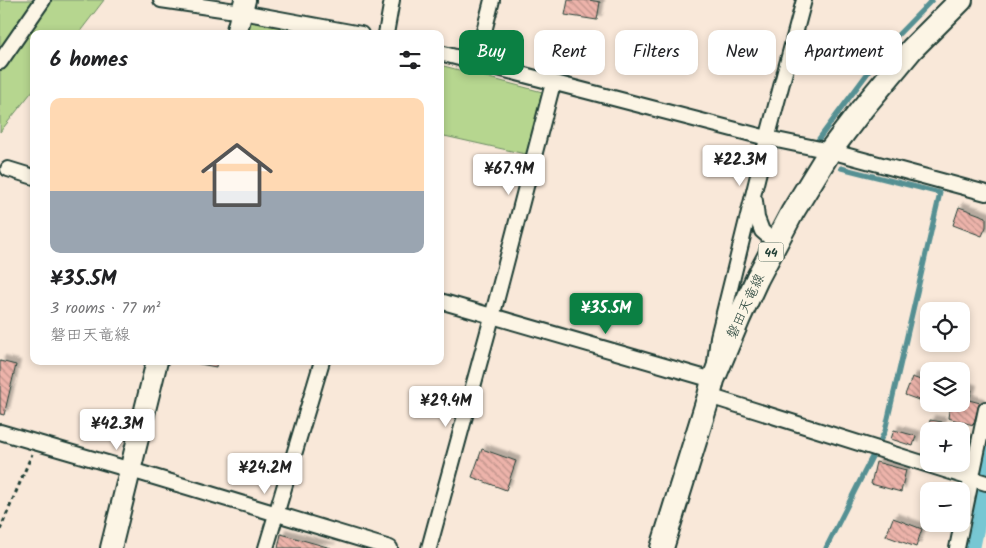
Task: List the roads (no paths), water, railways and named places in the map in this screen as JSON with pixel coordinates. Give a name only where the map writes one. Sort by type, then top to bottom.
[{"type":"main road","name":"磐田天竜線","points":[[662,548],[711,388],[739,318],[792,213],[830,152],[862,109],[912,49],[961,0]]},
{"type":"street","points":[[0,62],[43,0]]},
{"type":"street","points":[[161,0],[244,6],[344,30]]},
{"type":"street","points":[[387,30],[392,0]]},
{"type":"street","points":[[484,30],[492,0]]},
{"type":"street","points":[[711,388],[718,337],[767,138],[804,0]]},
{"type":"street","points":[[237,30],[244,6]]},
{"type":"street","points":[[444,54],[459,58]]},
{"type":"street","points":[[522,75],[986,193]]},
{"type":"street","points":[[429,548],[553,83]]},
{"type":"street","points":[[8,169],[30,176]]},
{"type":"street","points":[[754,192],[757,218],[762,231],[776,243]]},
{"type":"street","points":[[444,302],[492,316],[711,388],[986,483]]},
{"type":"street","points":[[111,548],[156,365]]},
{"type":"street","points":[[266,548],[321,365]]},
{"type":"street","points":[[957,548],[986,409]]},
{"type":"street","points":[[0,432],[390,548]]},
{"type":"waterway","points":[[818,140],[890,43],[932,0]]},
{"type":"waterway","points":[[826,548],[885,431],[940,193],[841,168]]},
{"type":"waterway","points":[[965,548],[986,448]]}]
